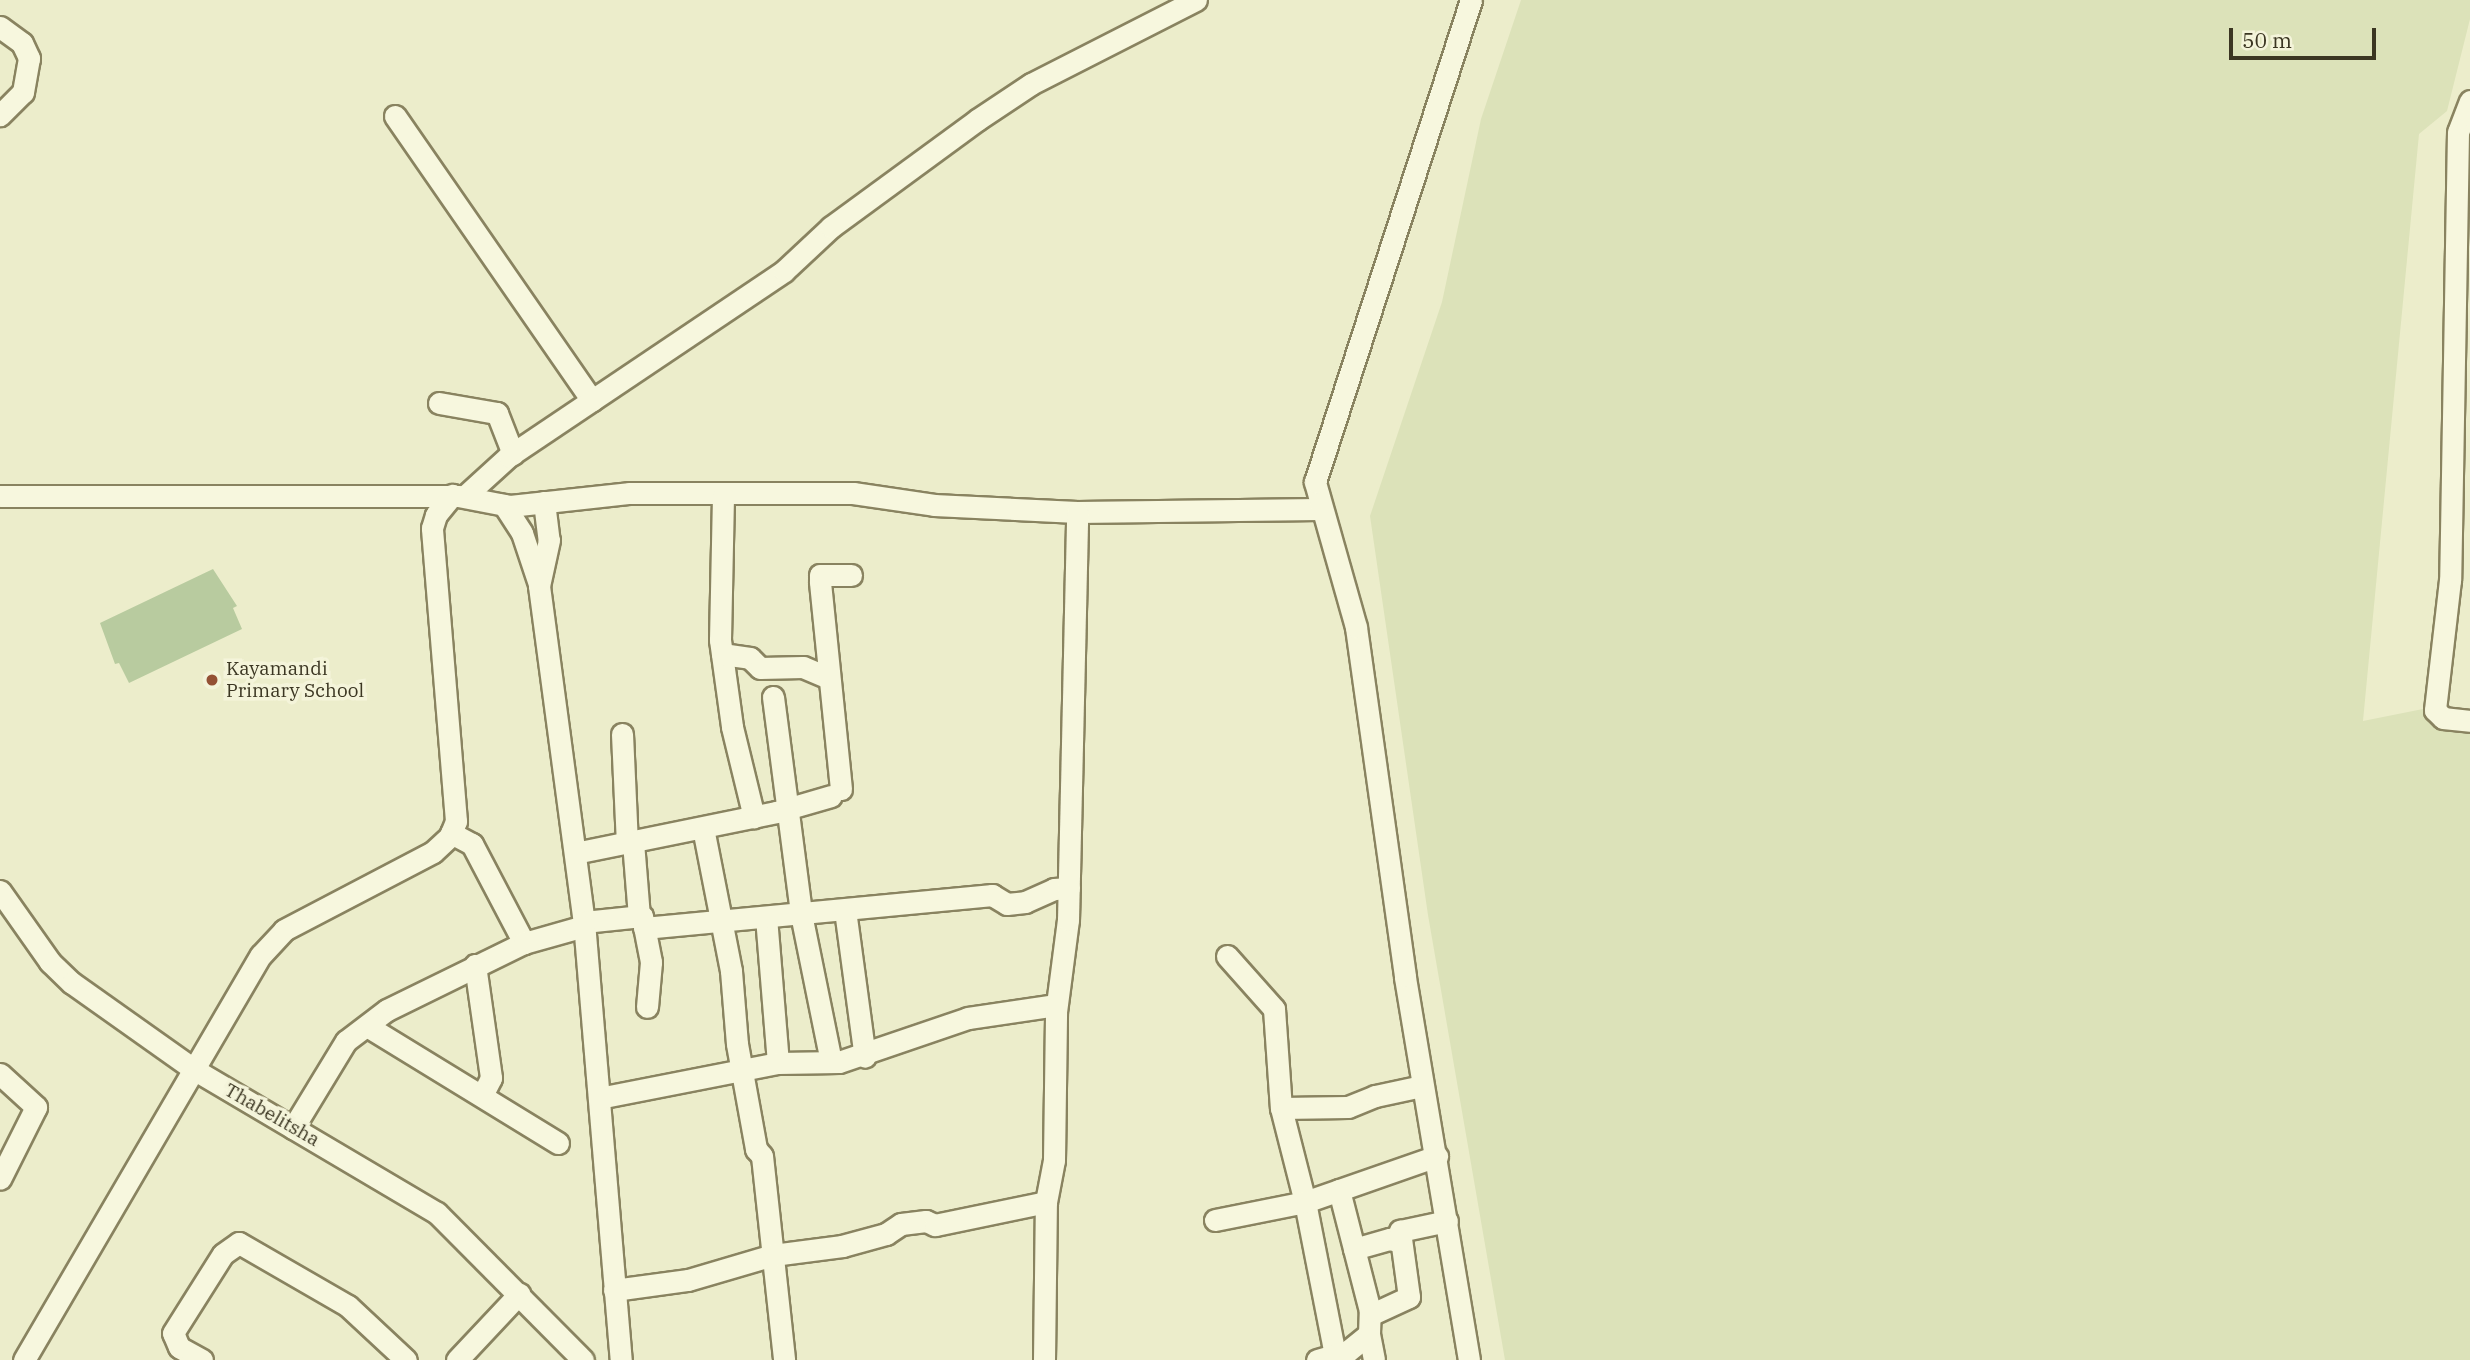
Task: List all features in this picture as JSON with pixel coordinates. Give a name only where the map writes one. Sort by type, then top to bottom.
[{"type":"street","points":[[24,1360],[261,956],[284,930],[433,852],[451,833],[456,821],[432,528],[436,515],[513,454],[784,271],[831,227],[1031,84],[1196,0]]},
{"type":"street","points":[[1469,1360],[1437,1156],[1422,1086],[1356,627],[1339,556],[1319,509],[1317,473],[1471,0]]},
{"type":"street","points":[[0,27],[22,43],[29,58],[23,92],[0,115]]},
{"type":"street","points":[[2470,101],[2458,132],[2450,580],[2435,710],[2443,718],[2470,720]]},
{"type":"street","points":[[395,116],[592,401]]},
{"type":"street","points":[[439,403],[497,413],[513,454]]},
{"type":"street","points":[[0,496],[458,496],[504,505],[630,494],[723,496],[853,493],[934,505],[1077,512],[1319,509]]},
{"type":"street","points":[[723,496],[722,654],[732,727],[754,817]]},
{"type":"street","points":[[539,586],[549,540],[544,502]]},
{"type":"street","points":[[504,505],[522,533],[539,586],[584,924],[621,1360]]},
{"type":"street","points":[[1045,1360],[1046,1202],[1054,1160],[1056,1005],[1069,888],[1077,512]]},
{"type":"street","points":[[575,853],[754,817],[836,793],[820,575],[851,575]]},
{"type":"street","points":[[722,654],[750,658],[760,668],[803,667],[826,677]]},
{"type":"street","points":[[773,697],[785,808],[801,914],[831,1062]]},
{"type":"street","points":[[622,734],[630,842],[650,962],[647,1007]]},
{"type":"street","points":[[704,828],[722,920],[757,1149],[762,1156],[784,1360]]},
{"type":"street","points":[[451,833],[472,844],[524,943]]},
{"type":"street","points":[[293,1128],[346,1041],[387,1010],[524,943],[584,924],[722,920],[992,895],[1007,904],[1025,902],[1054,889],[1069,888]]},
{"type":"street","name":"Thabelitsha","points":[[0,891],[50,962],[72,983],[195,1070],[437,1213],[583,1360]]},
{"type":"street","points":[[845,910],[865,1057]]},
{"type":"street","points":[[766,916],[778,1063]]},
{"type":"street","points":[[1227,956],[1274,1009],[1281,1108],[1306,1202],[1329,1358]]},
{"type":"street","points":[[475,965],[491,1078],[482,1096]]},
{"type":"street","points":[[599,1098],[778,1063],[831,1062],[865,1057],[883,1044],[968,1018],[1056,1005]]},
{"type":"street","points":[[367,1026],[558,1143]]},
{"type":"street","points":[[0,1074],[36,1107],[0,1179]]},
{"type":"street","points":[[1281,1108],[1348,1107],[1375,1096],[1422,1086]]},
{"type":"street","points":[[1214,1220],[1306,1202],[1437,1156]]},
{"type":"street","points":[[1339,1190],[1354,1249],[1374,1360]]},
{"type":"street","points":[[614,1290],[688,1280],[773,1255],[842,1246],[886,1234],[901,1224],[926,1220],[935,1225],[1046,1202]]},
{"type":"street","points":[[1329,1358],[1409,1297],[1401,1242],[1402,1230],[1447,1221]]},
{"type":"street","points":[[1354,1249],[1390,1239],[1401,1242]]},
{"type":"street","points":[[202,1360],[179,1347],[173,1333],[223,1254],[239,1243],[348,1307],[406,1360]]},
{"type":"street","points":[[457,1360],[519,1294]]},
{"type":"green space","points":[[1521,0],[2470,0],[2470,19],[2447,111],[2419,134],[2363,721],[2443,705],[2470,713],[2470,1360],[1505,1360],[1428,915],[1370,516],[1442,302],[1481,119]]},
{"type":"green space","points":[[213,569],[237,606],[233,608],[242,629],[129,683],[119,663],[115,664],[100,623]]},
{"type":"place","name":"Kayamandi Primary School","points":[[212,680]]}]
